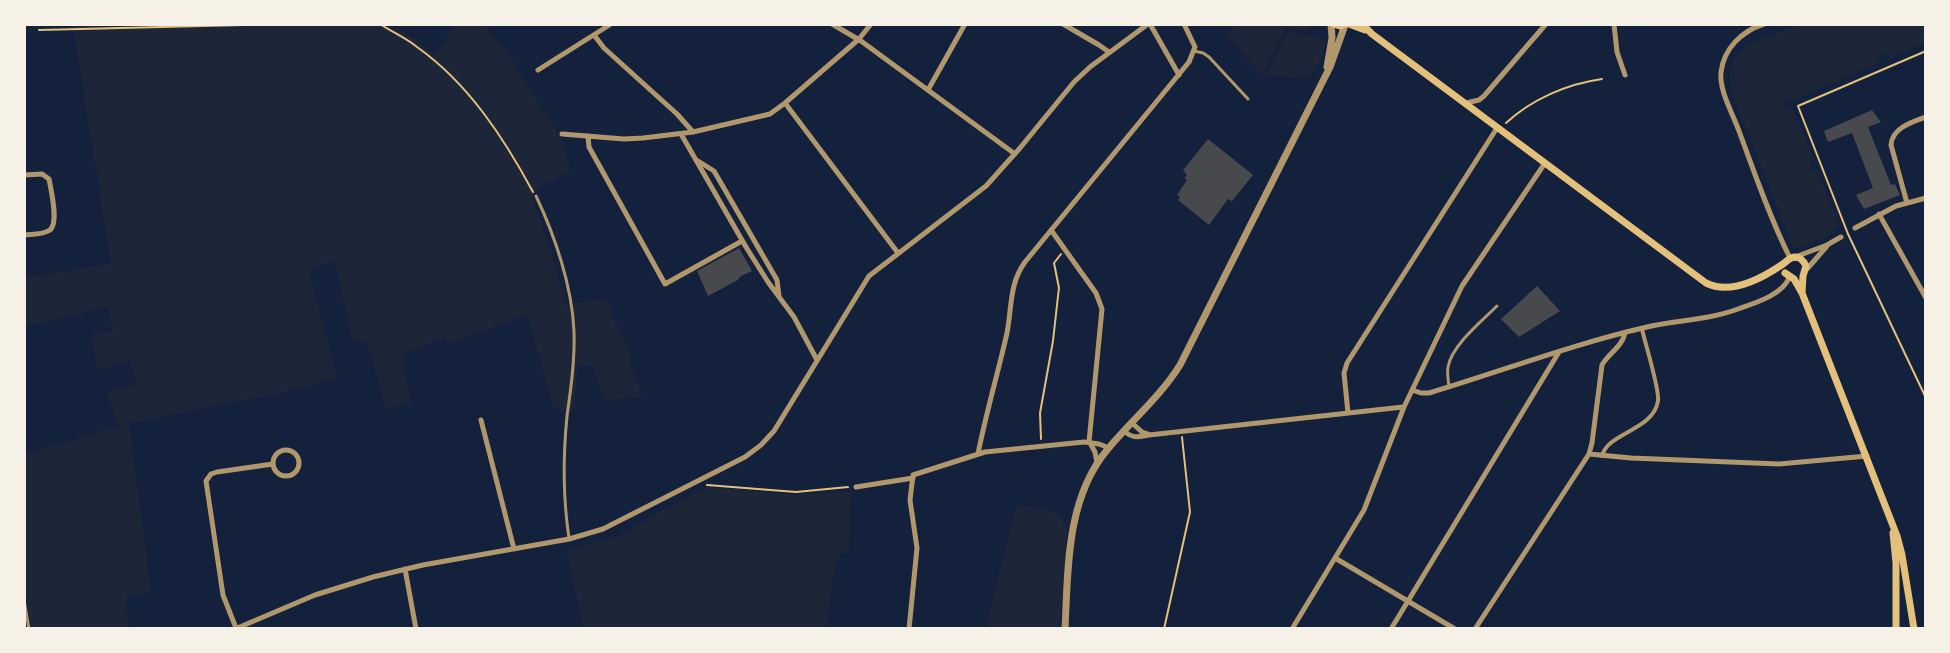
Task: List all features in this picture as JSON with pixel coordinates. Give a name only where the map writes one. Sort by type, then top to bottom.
[{"type":"main road","points":[[1332,24],[1346,24],[1372,34]]},
{"type":"main road","points":[[1362,24],[1706,283],[1730,288],[1770,273],[1790,260],[1803,261],[1795,275]]},
{"type":"main road","points":[[1790,260],[1899,542],[1914,629]]},
{"type":"main road","points":[[1770,273],[1795,275]]},
{"type":"main road","points":[[1887,508],[1895,555],[1896,629]]},
{"type":"street","points":[[538,70],[611,24]]},
{"type":"street","points":[[832,24],[859,39],[1015,154]]},
{"type":"street","points":[[562,134],[633,139],[693,132],[766,115],[785,103],[859,39],[871,24]]},
{"type":"street","points":[[928,90],[965,24]]},
{"type":"street","points":[[1063,24],[1109,52]]},
{"type":"street","points":[[273,464],[213,473],[206,481],[223,595],[236,629],[315,595],[405,569],[569,539],[609,527],[745,457],[768,439],[866,279],[981,190],[1015,154],[1069,87],[1109,52],[1149,24],[1179,75]]},
{"type":"street","points":[[978,454],[1008,329],[1015,279],[1022,266],[1189,62],[1194,51],[1193,41],[1184,24]]},
{"type":"street","points":[[1323,81],[1332,24]]},
{"type":"street","points":[[1065,629],[1072,533],[1081,500],[1097,464],[1180,365],[1334,60],[1346,24]]},
{"type":"street","points":[[1464,103],[1484,96],[1546,24]]},
{"type":"street","points":[[1614,24],[1617,52],[1625,75]]},
{"type":"street","points":[[1764,24],[1755,26],[1739,38],[1722,67],[1721,81],[1790,260],[1841,237]]},
{"type":"street","points":[[594,35],[600,45],[693,132]]},
{"type":"street","points":[[785,103],[898,253]]},
{"type":"street","points":[[1907,203],[1891,139],[1905,126],[1926,117]]},
{"type":"street","points":[[1348,413],[1344,373],[1347,363],[1498,129]]},
{"type":"street","points":[[681,134],[742,241],[794,317],[817,361]]},
{"type":"street","points":[[588,136],[592,152],[665,284],[742,241]]},
{"type":"street","points":[[697,161],[714,171],[777,280],[779,297]]},
{"type":"street","points":[[1292,629],[1364,510],[1404,407],[1462,286],[1545,163]]},
{"type":"street","points":[[24,175],[47,176],[55,218],[54,225],[47,231],[24,235]]},
{"type":"street","points":[[1855,228],[1879,214],[1926,198]]},
{"type":"street","points":[[1879,214],[1926,298]]},
{"type":"street","points":[[1051,230],[1096,293],[1102,309],[1089,442],[1097,464]]},
{"type":"street","points":[[1412,390],[1425,393],[1625,333],[1738,309],[1780,290],[1827,245]]},
{"type":"street","points":[[1602,456],[1605,447],[1641,425],[1657,406],[1658,394],[1642,329]]},
{"type":"street","points":[[1475,629],[1589,454],[1602,365],[1621,344],[1625,333]]},
{"type":"street","points":[[1391,629],[1560,351]]},
{"type":"street","points":[[1124,431],[1134,438],[1404,407]]},
{"type":"street","points":[[481,420],[514,549]]},
{"type":"street","points":[[1132,423],[1149,435]]},
{"type":"street","points":[[856,487],[913,476],[978,454],[1089,442],[1109,448]]},
{"type":"street","points":[[285,450],[295,453],[298,461],[296,471],[288,475],[278,473],[273,464],[276,454],[285,450]]},
{"type":"street","points":[[1589,454],[1779,464],[1867,456]]},
{"type":"street","points":[[909,629],[917,548],[910,500],[913,476]]},
{"type":"street","points":[[1335,558],[1455,629]]},
{"type":"street","points":[[405,569],[416,629]]},
{"type":"lane","points":[[1194,51],[1209,57],[1248,99]]},
{"type":"lane","points":[[536,196],[562,267],[574,329],[564,461],[569,539]]},
{"type":"lane","points":[[1449,386],[1449,362],[1467,334],[1497,306]]},
{"type":"lane","points":[[24,600],[29,629]]},
{"type":"path","points":[[39,30],[285,24]]},
{"type":"path","points":[[380,24],[420,49],[466,92],[503,139],[536,196]]},
{"type":"path","points":[[1926,51],[1798,106],[1848,234],[1926,398]]},
{"type":"path","points":[[1498,129],[1550,94],[1602,79]]},
{"type":"path","points":[[1042,446],[1040,413],[1059,288],[1054,263],[1064,250]]},
{"type":"path","points":[[1164,629],[1190,512],[1181,431]]},
{"type":"path","points":[[701,479],[703,484],[708,485],[771,491],[803,492],[856,487]]},
{"type":"shaded area","points":[[384,24],[393,29],[396,26],[434,54],[458,24],[483,24],[501,43],[564,143],[570,171],[542,185],[532,197],[566,305],[605,298],[632,360],[629,361],[643,396],[606,401],[592,366],[578,366],[574,409],[561,411],[553,406],[527,315],[447,344],[445,337],[402,355],[411,404],[386,408],[367,342],[353,342],[334,261],[309,269],[337,378],[129,423],[151,591],[126,598],[130,629],[24,629],[24,455],[118,426],[107,393],[138,384],[130,361],[98,370],[90,335],[113,331],[107,307],[24,327],[24,278],[111,264],[73,26]]},
{"type":"shaded area","points":[[1236,24],[1311,24],[1307,31],[1286,28],[1262,75],[1226,35]]},
{"type":"shaded area","points":[[1800,24],[1926,24],[1926,42],[1888,59],[1886,54],[1881,54],[1878,56],[1880,62],[1794,100],[1789,97],[1784,101],[1785,107],[1792,108],[1815,160],[1810,164],[1812,171],[1817,170],[1840,226],[1834,233],[1800,248],[1794,247],[1791,242],[1732,93],[1730,79],[1734,61],[1747,45]]},
{"type":"shaded area","points":[[1288,32],[1326,42],[1322,57],[1309,78],[1265,75]]},
{"type":"shaded area","points":[[707,487],[792,495],[850,492],[849,553],[840,553],[833,579],[827,629],[584,629],[566,551],[624,534]]},
{"type":"shaded area","points":[[1017,505],[1056,513],[1067,527],[1060,629],[987,629]]},
{"type":"building","points":[[1872,110],[1881,122],[1868,127],[1891,185],[1895,184],[1900,195],[1864,209],[1856,195],[1873,188],[1852,133],[1828,142],[1824,131]]},
{"type":"building","points":[[1208,139],[1253,175],[1232,201],[1228,199],[1209,225],[1178,200],[1180,197],[1177,195],[1187,180],[1183,170]]},
{"type":"building","points":[[739,248],[752,271],[708,296],[697,271]]},
{"type":"building","points":[[1537,286],[1560,311],[1519,337],[1501,319]]}]
